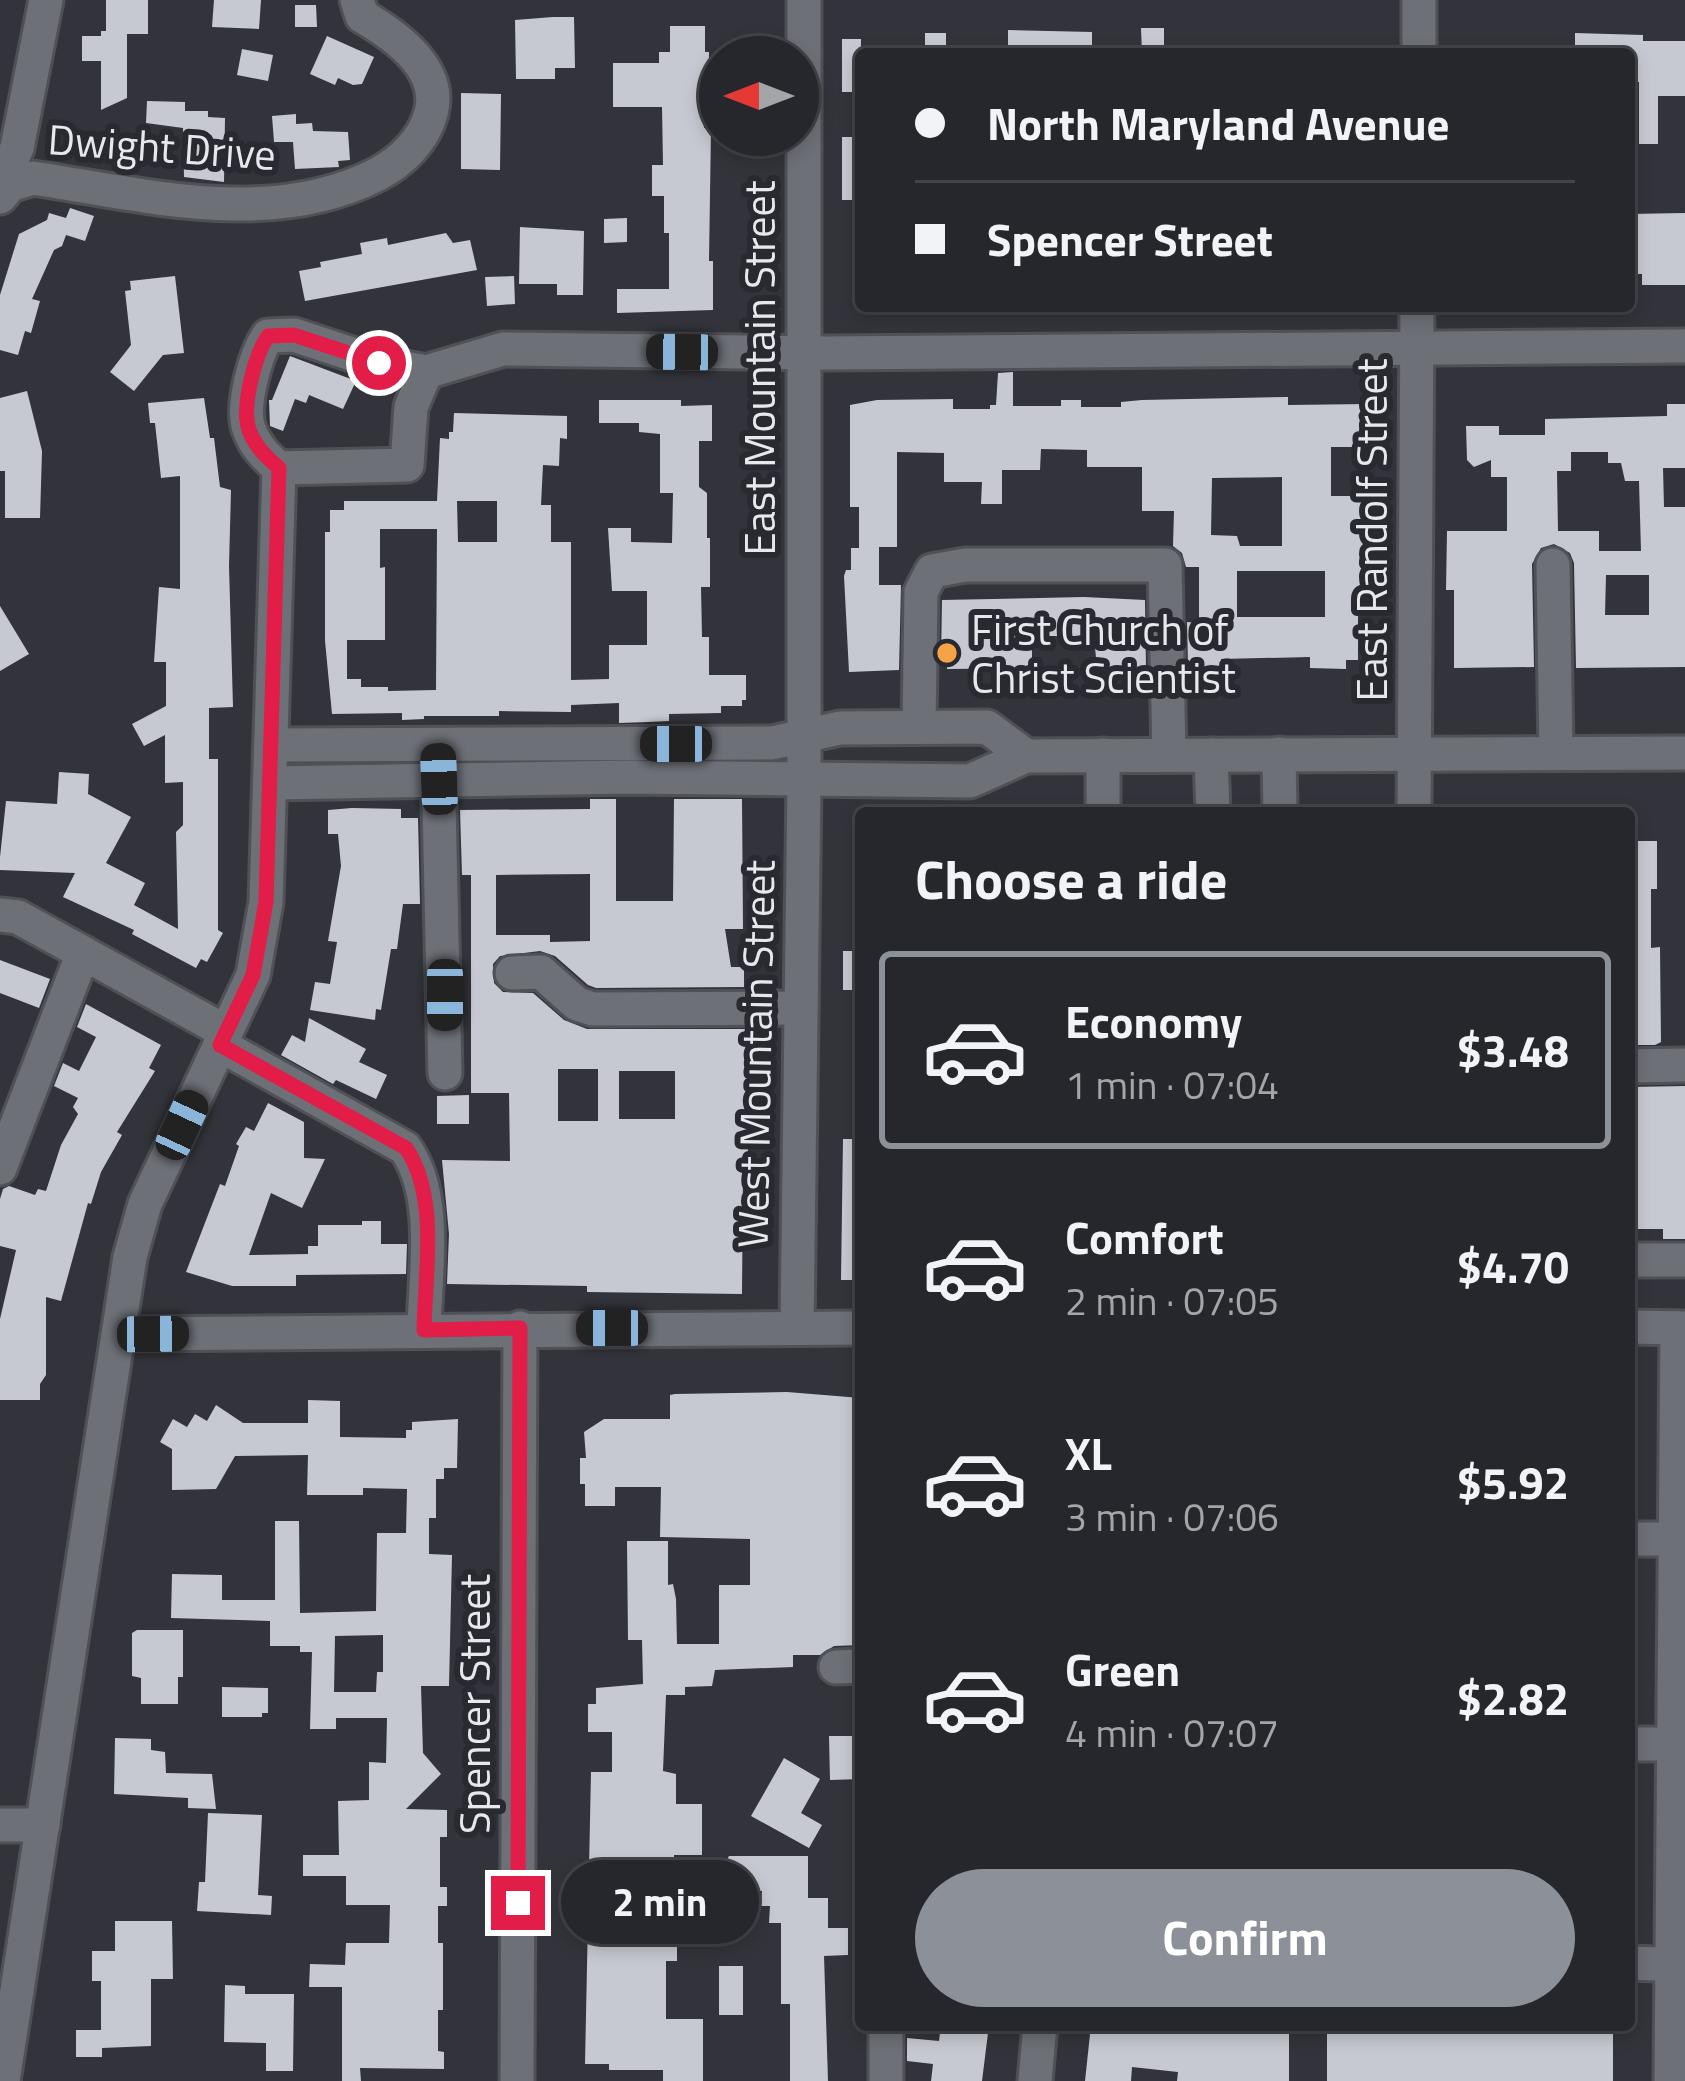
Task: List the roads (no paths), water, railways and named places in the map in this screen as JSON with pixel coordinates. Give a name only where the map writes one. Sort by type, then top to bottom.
[{"type":"street","points":[[0,185],[17,148],[46,0]]},
{"type":"street","name":"Dwight Drive","points":[[0,197],[10,185],[33,178],[180,200],[269,203],[333,194],[386,170],[426,130],[433,90],[426,69],[387,31],[362,16],[357,0]]},
{"type":"street","name":"East Mountain Street","points":[[804,0],[804,781]]},
{"type":"street","points":[[1419,0],[1419,48]]},
{"type":"street","name":"East Randolf Street","points":[[1414,807],[1418,312]]},
{"type":"street","points":[[426,372],[411,407],[407,465],[279,468],[261,453],[247,425],[255,355],[268,336],[294,335],[379,363],[426,372],[503,349],[803,353],[1685,346]]},
{"type":"street","points":[[2,2075],[130,1257],[145,1204],[253,975],[266,902],[279,468]]},
{"type":"street","points":[[919,727],[921,592],[932,572],[965,565],[1165,565],[1169,754]]},
{"type":"street","points":[[1553,565],[1556,753]]},
{"type":"street","points":[[273,746],[772,743],[840,728],[987,727],[1026,756]]},
{"type":"street","points":[[438,745],[445,1073]]},
{"type":"street","points":[[271,783],[630,777],[970,781],[1026,756],[1685,753]]},
{"type":"street","points":[[1211,754],[1213,807]]},
{"type":"street","points":[[1279,754],[1280,807]]},
{"type":"street","points":[[1103,755],[1103,807]]},
{"type":"street","name":"West Mountain Street","points":[[797,1328],[804,781]]},
{"type":"street","points":[[0,915],[18,917],[83,953],[406,1148],[417,1165],[426,1210],[424,1330]]},
{"type":"street","points":[[0,1168],[83,953]]},
{"type":"street","points":[[512,973],[541,972],[578,1004],[593,1009],[801,1008]]},
{"type":"street","points":[[1635,1066],[1685,1065]]},
{"type":"street","points":[[1635,1260],[1685,1260]]},
{"type":"street","points":[[1635,1327],[1681,1328],[1678,1965],[1670,2081]]},
{"type":"street","name":"Spencer Street","points":[[518,2081],[520,1328]]},
{"type":"street","points":[[119,1334],[855,1328]]},
{"type":"street","points":[[1635,1539],[1680,1539]]},
{"type":"street","points":[[1635,1744],[1679,1744]]},
{"type":"street","points":[[0,1825],[43,1825]]},
{"type":"street","points":[[1635,1963],[1678,1965]]},
{"type":"street","points":[[886,2031],[886,2081]]},
{"type":"street","points":[[1035,2081],[1039,2031]]},
{"type":"place","name":"First Church of Christ Scientist","points":[[947,653]]}]
